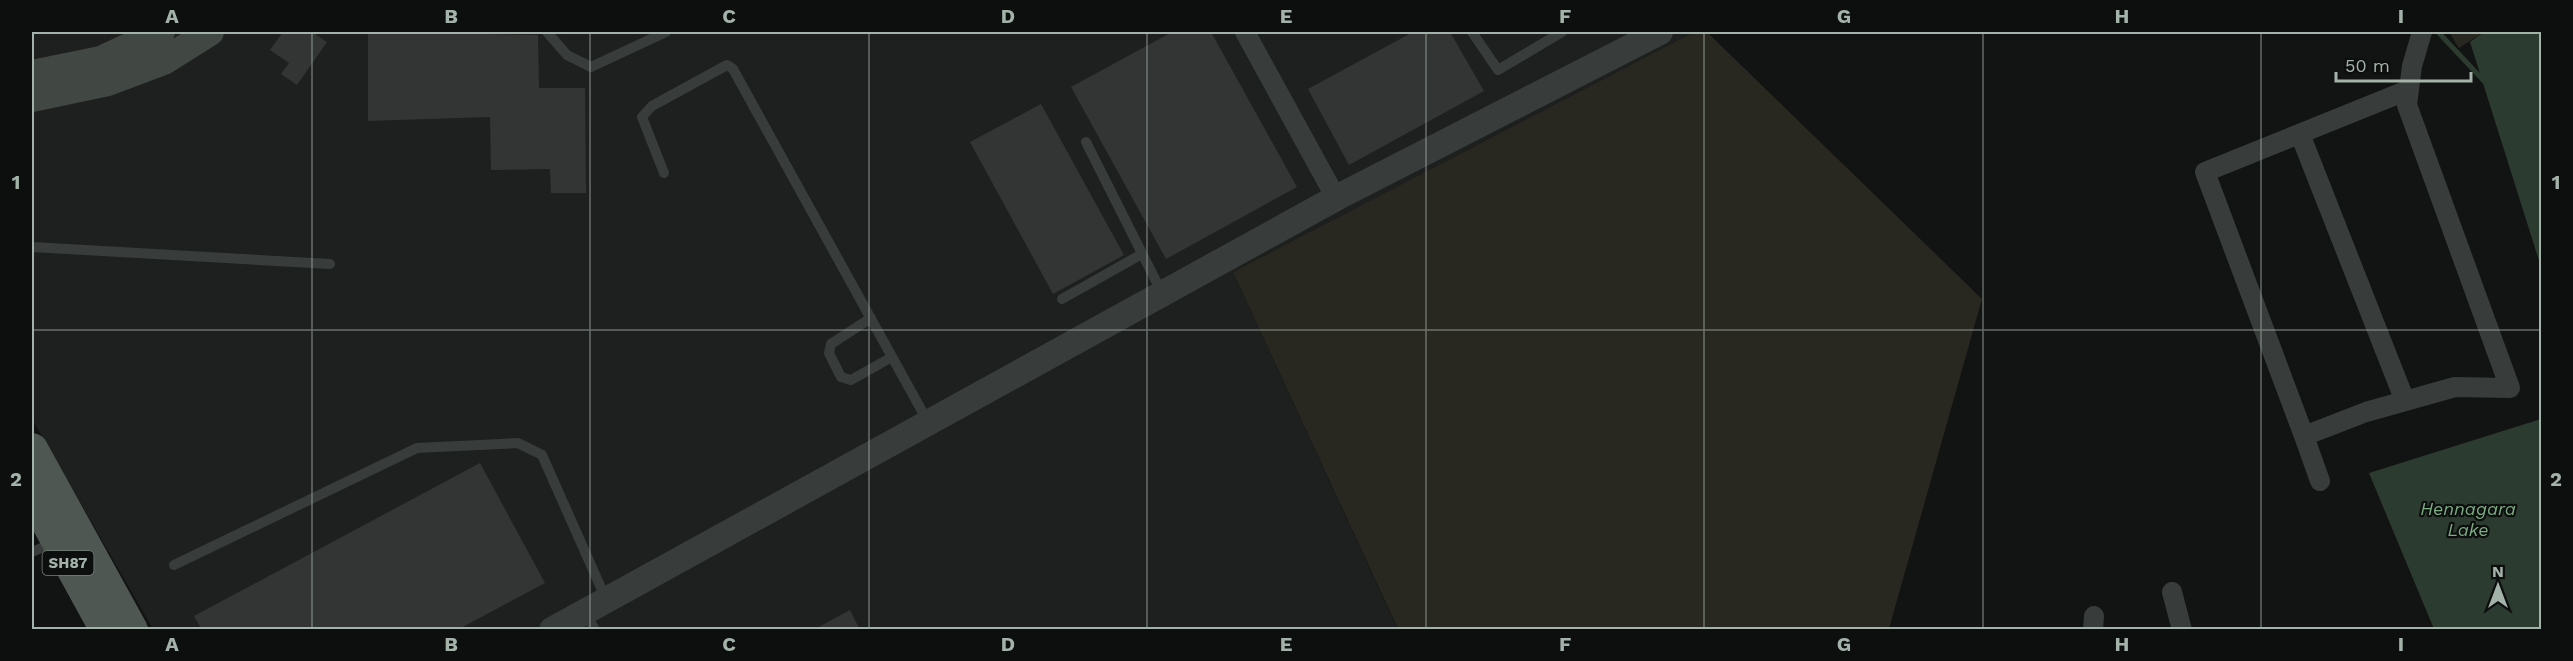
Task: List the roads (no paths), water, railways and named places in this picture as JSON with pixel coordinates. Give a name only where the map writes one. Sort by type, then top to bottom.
[{"type":"main road","points":[[32,75],[101,60],[161,32]]},
{"type":"main road","points":[[32,98],[108,82],[146,68],[164,61],[210,32]]},
{"type":"main road","points":[[32,449],[132,630]]},
{"type":"main road","name":"SH87","points":[[32,495],[44,547],[106,630]]},
{"type":"street","points":[[1245,32],[1336,198]]},
{"type":"street","points":[[552,630],[595,613],[928,422],[1336,198],[1660,32]]},
{"type":"street","points":[[2304,436],[2366,412],[2456,387],[2510,388],[2407,105],[2412,66],[2422,32]]},
{"type":"street","points":[[2320,481],[2205,172],[2408,90]]},
{"type":"street","points":[[2300,134],[2405,401]]},
{"type":"street","points":[[2172,592],[2182,630]]},
{"type":"lane","points":[[547,32],[567,55],[591,67],[666,32]]},
{"type":"lane","points":[[1472,32],[1498,70],[1562,32]]},
{"type":"lane","points":[[664,173],[642,117],[652,106],[727,65],[733,69],[928,422]]},
{"type":"lane","points":[[1086,142],[1162,293]]},
{"type":"lane","points":[[32,247],[330,264]]},
{"type":"lane","points":[[1062,298],[1142,254]]},
{"type":"lane","points":[[871,318],[831,344],[829,353],[841,377],[851,380],[892,357]]},
{"type":"lane","points":[[174,565],[417,448],[518,443],[542,455],[595,613]]},
{"type":"water","points":[[2484,32],[2541,32],[2541,267],[2470,42]]},
{"type":"water","name":"Hennagara Lake","points":[[2541,419],[2541,629],[2434,629],[2369,473]]},
{"type":"waterway","points":[[2438,32],[2484,81]]}]
